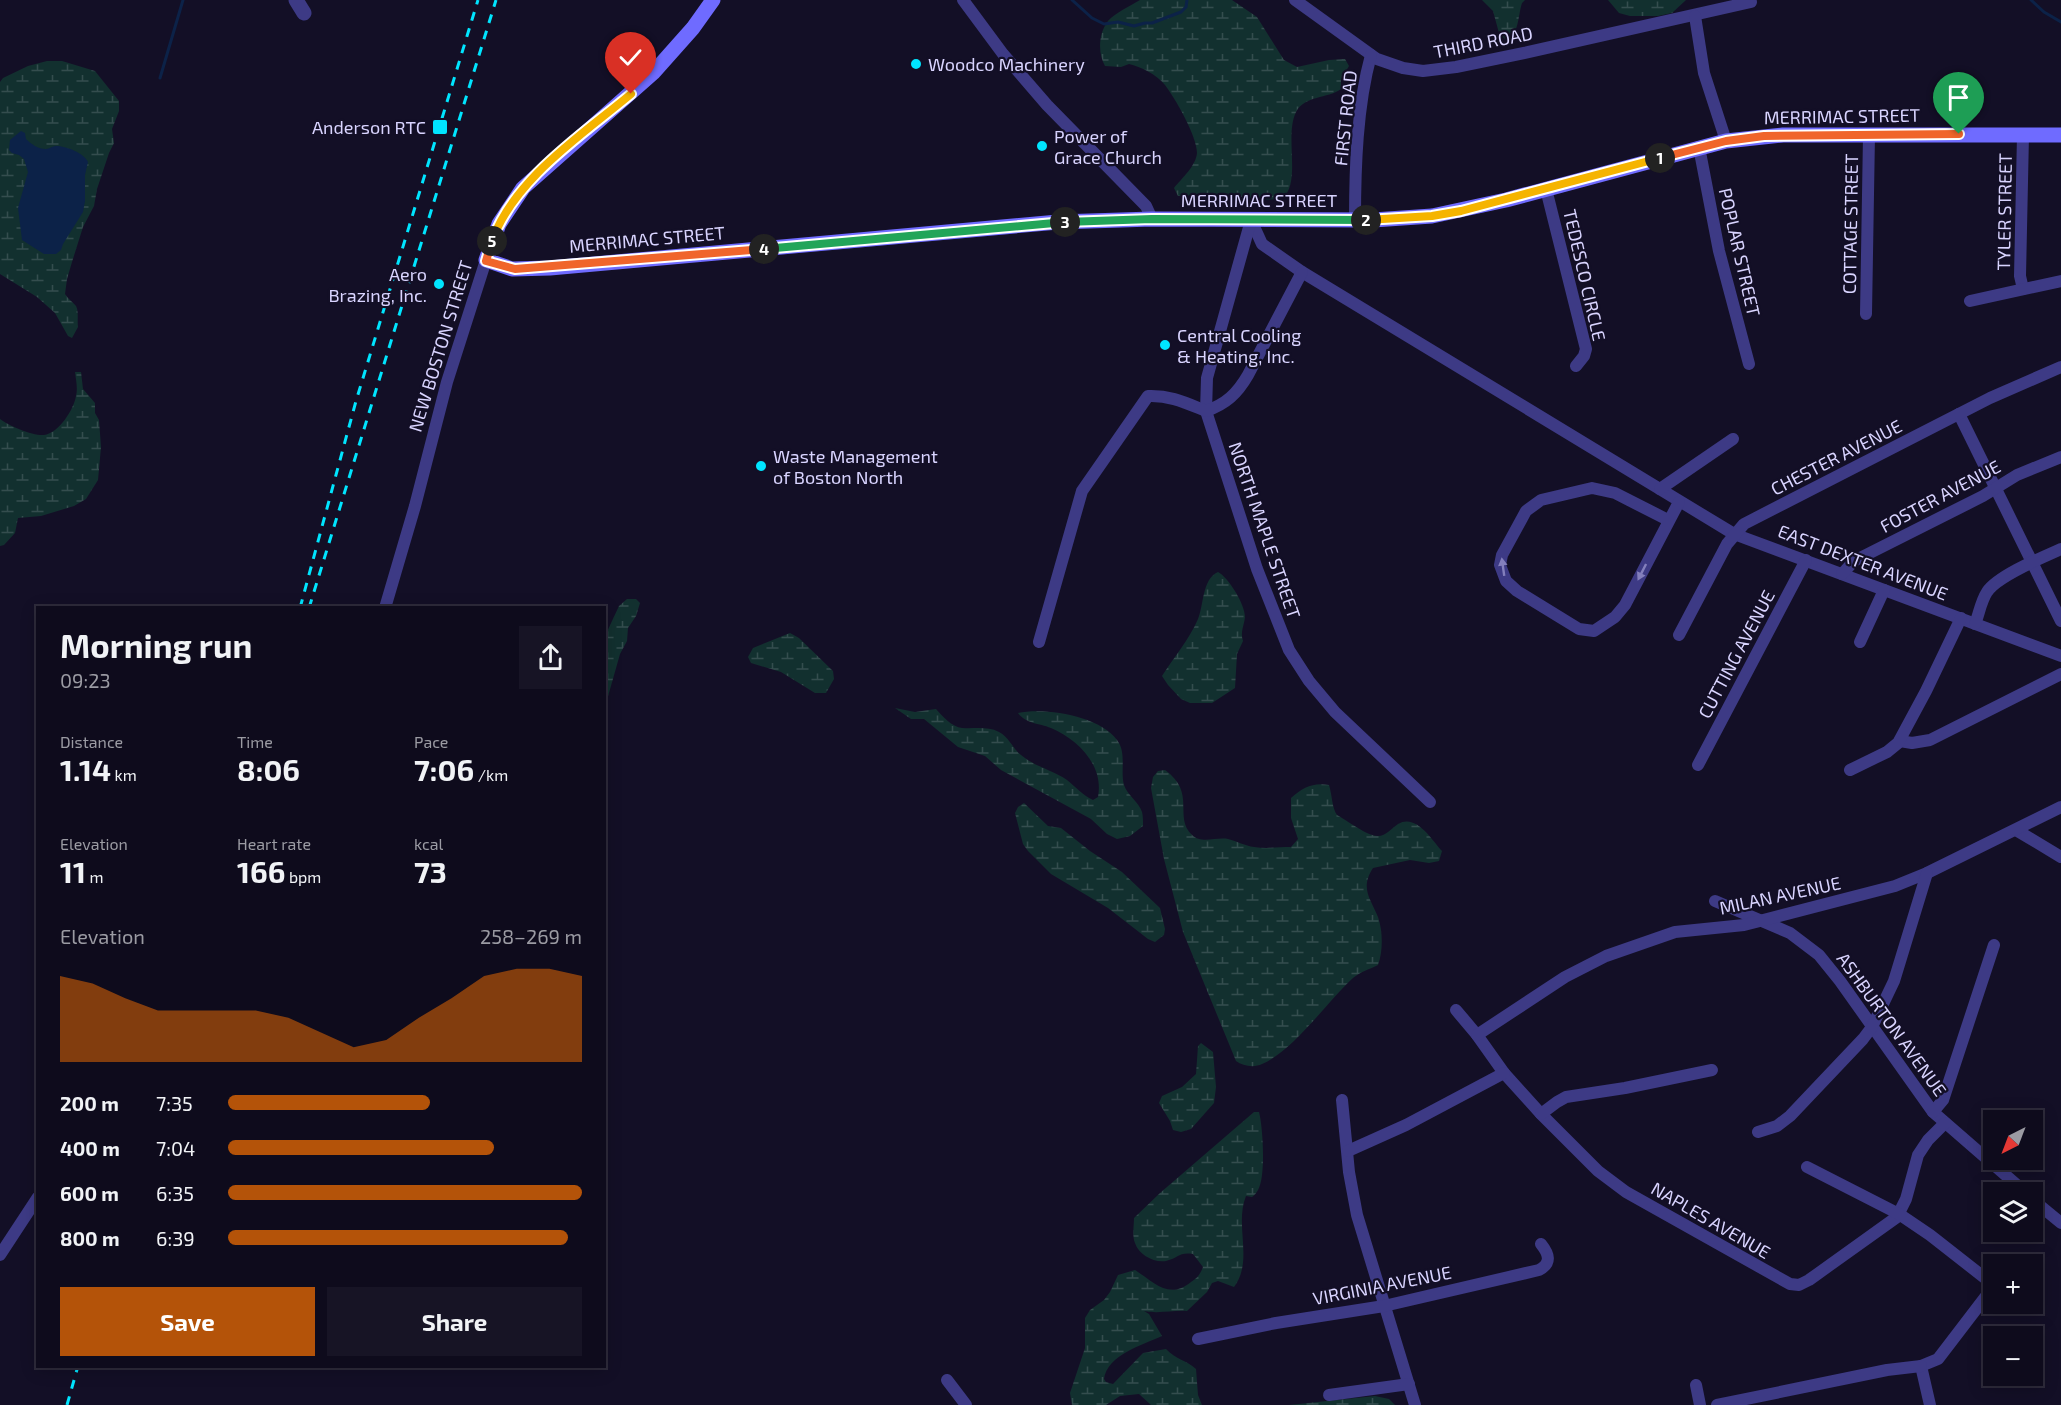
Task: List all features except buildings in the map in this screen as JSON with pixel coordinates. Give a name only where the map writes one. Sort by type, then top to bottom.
[{"type":"main road","name":"NEW BOSTON STREET","points":[[486,261],[499,224],[510,204],[523,188],[653,73],[688,34],[713,0]]},
{"type":"main road","name":"MERRIMAC STREET","points":[[486,261],[510,269],[539,268],[1050,223],[1152,219],[1355,220],[1432,216],[1506,200],[1699,147],[1764,136],[2061,135]]},
{"type":"street","points":[[963,0],[1032,88],[1146,206],[1152,219]]},
{"type":"street","name":"THIRD ROAD","points":[[1296,0],[1371,55],[1412,70],[1436,70],[1524,53],[1751,2]]},
{"type":"street","points":[[1695,16],[1704,73],[1726,141]]},
{"type":"street","name":"FIRST ROAD","points":[[1355,220],[1355,193],[1364,87],[1371,55]]},
{"type":"street","name":"COTTAGE STREET","points":[[1866,314],[1869,135]]},
{"type":"street","name":"TYLER STREET","points":[[2023,289],[2020,276],[2024,135]]},
{"type":"street","name":"POPLAR STREET","points":[[1699,147],[1719,250],[1749,364]]},
{"type":"street","name":"TEDESCO CIRCLE","points":[[1546,189],[1585,347],[1585,354],[1576,366]]},
{"type":"street","points":[[1039,642],[1082,491],[1148,396],[1176,398],[1206,411],[1220,407],[1240,389],[1302,272],[1262,244],[1251,220]]},
{"type":"street","name":"NORTH MAPLE STREET","points":[[1251,220],[1206,378],[1206,411],[1257,569],[1289,650],[1309,681],[1335,712],[1430,802]]},
{"type":"street","name":"NEW BOSTON STREET","points":[[386,606],[450,374],[486,261]]},
{"type":"street","name":"EAST DEXTER AVENUE","points":[[1302,272],[1734,534],[2061,656]]},
{"type":"street","points":[[1970,302],[2061,281]]},
{"type":"street","name":"CHESTER AVENUE","points":[[1679,634],[1734,534],[1749,521],[1959,414],[2061,367]]},
{"type":"street","points":[[1959,414],[2061,621]]},
{"type":"street","points":[[1660,489],[1733,439]]},
{"type":"street","name":"FOSTER AVENUE","points":[[1842,574],[1854,561],[2036,466],[2061,457]]},
{"type":"street","points":[[1668,520],[1601,489],[1586,488],[1541,500],[1530,506],[1521,519],[1502,555],[1502,572],[1506,581],[1517,591],[1579,628],[1594,631],[1615,617],[1625,605],[1679,502]]},
{"type":"street","points":[[1975,624],[1990,588],[2061,549]]},
{"type":"street","name":"CUTTING AVENUE","points":[[1698,765],[1806,560]]},
{"type":"street","points":[[1860,642],[1884,590]]},
{"type":"street","points":[[1850,770],[1887,752],[1900,741],[1961,618]]},
{"type":"street","points":[[1900,741],[1912,743],[1930,740],[2061,674]]},
{"type":"street","name":"MILAN AVENUE","points":[[1477,1035],[1565,977],[1606,956],[1682,931],[1738,926],[1876,891],[1927,873],[2061,807]]},
{"type":"street","points":[[2016,830],[2061,857]]},
{"type":"street","points":[[1758,1132],[1780,1124],[1790,1116],[1856,1048],[1872,1027],[1894,981],[1927,873]]},
{"type":"street","name":"ASHBURTON AVENUE","points":[[1715,901],[1796,937],[1819,955],[1832,969],[1934,1112],[2013,1182]]},
{"type":"street","points":[[1934,1112],[1942,1102],[1994,945]]},
{"type":"street","name":"NAPLES AVENUE","points":[[1456,1010],[1504,1073],[1541,1114],[1615,1185],[1790,1284],[1799,1284],[1809,1280],[1892,1222],[1899,1214],[1906,1199],[1918,1155],[1928,1140],[1945,1123]]},
{"type":"street","points":[[1541,1114],[1566,1097],[1626,1088],[1712,1070]]},
{"type":"street","points":[[1348,1151],[1406,1125],[1504,1073]]},
{"type":"street","points":[[1342,1100],[1355,1204],[1415,1405]]},
{"type":"street","points":[[1717,1405],[1921,1365],[1938,1359],[1990,1291],[1991,1285],[1987,1278],[1899,1214],[1807,1167]]},
{"type":"street","points":[[0,1255],[36,1200]]},
{"type":"street","points":[[2043,1208],[2061,1223]]},
{"type":"street","name":"VIRGINIA AVENUE","points":[[1198,1339],[1276,1323],[1384,1306],[1539,1270],[1546,1265],[1549,1259],[1541,1244]]},
{"type":"street","points":[[1921,1365],[1930,1405]]},
{"type":"street","points":[[947,1380],[966,1405]]},
{"type":"street","points":[[1329,1395],[1409,1384]]},
{"type":"street","points":[[1696,1385],[1700,1405]]},
{"type":"green space","points":[[1140,0],[1232,0],[1257,17],[1284,60],[1297,67],[1345,59],[1349,66],[1341,79],[1341,89],[1305,103],[1296,112],[1292,134],[1291,182],[1282,199],[1203,194],[1178,196],[1174,188],[1191,167],[1197,153],[1190,127],[1180,108],[1165,85],[1153,74],[1129,64],[1121,67],[1105,66],[1101,56],[1102,32],[1108,21]]},
{"type":"green space","points":[[1482,0],[1525,0],[1522,3],[1514,34],[1507,41],[1499,33],[1493,11]]},
{"type":"green space","points":[[1608,0],[1686,0],[1672,13],[1658,16],[1630,16],[1619,13]]},
{"type":"green space","points":[[47,61],[62,61],[95,71],[119,101],[119,111],[112,129],[114,143],[97,189],[94,206],[83,227],[67,279],[65,294],[76,306],[78,313],[78,327],[72,338],[68,336],[55,313],[37,297],[0,274],[0,82],[3,78],[28,66]]},
{"type":"green space","points":[[75,372],[81,372],[83,389],[95,403],[95,413],[99,420],[101,447],[98,480],[86,499],[74,506],[41,516],[18,518],[15,533],[4,545],[0,546],[0,419],[34,434],[44,435],[55,430],[65,420],[75,401],[77,390]]},
{"type":"green space","points":[[1218,572],[1235,592],[1245,617],[1243,641],[1237,654],[1235,688],[1212,703],[1190,703],[1181,699],[1162,676],[1194,627],[1200,613],[1206,586],[1213,575]]},
{"type":"green space","points":[[627,599],[636,599],[640,603],[636,616],[628,628],[627,641],[620,654],[606,703],[606,634],[619,606]]},
{"type":"green space","points":[[790,633],[799,638],[833,671],[834,679],[826,693],[815,693],[781,672],[751,663],[748,657],[753,648]]},
{"type":"green space","points":[[895,708],[915,712],[936,709],[955,726],[985,728],[999,732],[1026,759],[1067,780],[1093,800],[1098,797],[1099,786],[1097,775],[1087,755],[1071,739],[1051,728],[1029,721],[1018,713],[1042,711],[1071,715],[1098,725],[1109,732],[1120,745],[1123,756],[1124,785],[1140,808],[1143,815],[1143,826],[1130,836],[1117,839],[1107,834],[1091,819],[1001,770],[985,756],[958,747],[924,719],[911,719]]},
{"type":"green space","points":[[1165,770],[1180,787],[1183,796],[1184,820],[1187,828],[1196,838],[1228,839],[1259,848],[1291,847],[1298,839],[1291,818],[1291,798],[1309,786],[1324,784],[1329,785],[1337,815],[1363,831],[1374,836],[1381,836],[1398,824],[1411,822],[1423,829],[1442,851],[1439,861],[1429,863],[1410,860],[1373,868],[1367,881],[1367,887],[1382,935],[1378,965],[1353,978],[1286,1048],[1274,1058],[1256,1066],[1236,1061],[1183,932],[1164,859],[1151,788],[1153,777],[1158,771]]},
{"type":"green space","points":[[1024,803],[1048,826],[1061,828],[1122,872],[1160,908],[1165,929],[1164,935],[1155,942],[1148,939],[1108,908],[1051,874],[1023,844],[1015,813]]},
{"type":"green space","points":[[1201,1043],[1213,1052],[1216,1087],[1214,1103],[1191,1129],[1181,1132],[1173,1130],[1159,1103],[1162,1096],[1182,1087],[1196,1074],[1198,1046]]},
{"type":"green space","points":[[1254,1112],[1259,1112],[1263,1140],[1262,1174],[1258,1191],[1252,1197],[1246,1196],[1243,1207],[1243,1266],[1240,1277],[1234,1287],[1218,1281],[1212,1283],[1207,1292],[1187,1311],[1144,1311],[1149,1314],[1162,1336],[1118,1357],[1112,1363],[1104,1379],[1113,1384],[1143,1353],[1166,1349],[1196,1369],[1198,1395],[1202,1405],[1151,1405],[1139,1394],[1120,1396],[1106,1405],[1072,1405],[1070,1393],[1085,1348],[1085,1318],[1090,1310],[1104,1300],[1118,1275],[1135,1270],[1162,1288],[1176,1290],[1195,1279],[1203,1267],[1193,1254],[1184,1254],[1161,1261],[1143,1254],[1134,1240],[1134,1218]]},
{"type":"green space","points":[[1375,1396],[1389,1399],[1395,1405],[1289,1405]]},
{"type":"water","points":[[21,131],[25,133],[26,139],[37,147],[46,149],[55,146],[65,147],[79,153],[88,162],[83,212],[61,250],[56,254],[44,254],[22,240],[18,208],[28,172],[24,159],[9,150],[10,140]]},
{"type":"waterway","points":[[160,78],[183,0]]},
{"type":"waterway","points":[[1072,0],[1092,18],[1104,24],[1118,22],[1134,26],[1152,23],[1181,12],[1186,7],[1187,0]]},
{"type":"waterway","points":[[2031,0],[2044,12],[2061,22]]},
{"type":"railway","points":[[301,606],[356,401],[478,0]]},
{"type":"railway","points":[[310,606],[496,0]]},
{"type":"railway","points":[[67,1405],[77,1368]]},
{"type":"place","name":"Woodco Machinery","points":[[916,64]]},
{"type":"place","name":"Anderson RTC","points":[[440,127]]},
{"type":"place","name":"Power of Grace Church","points":[[1042,146]]},
{"type":"place","name":"Aero Brazing, Inc.","points":[[439,284]]},
{"type":"place","name":"Central Cooling & Heating, Inc.","points":[[1165,345]]},
{"type":"place","name":"Waste Management of Boston North","points":[[761,466]]},
{"type":"route","points":[[631,94],[523,188],[510,204],[499,224],[486,261],[515,269],[550,268],[1058,222],[1152,219],[1402,219],[1461,211],[1699,147],[1744,138],[1783,135],[1959,134]]}]
